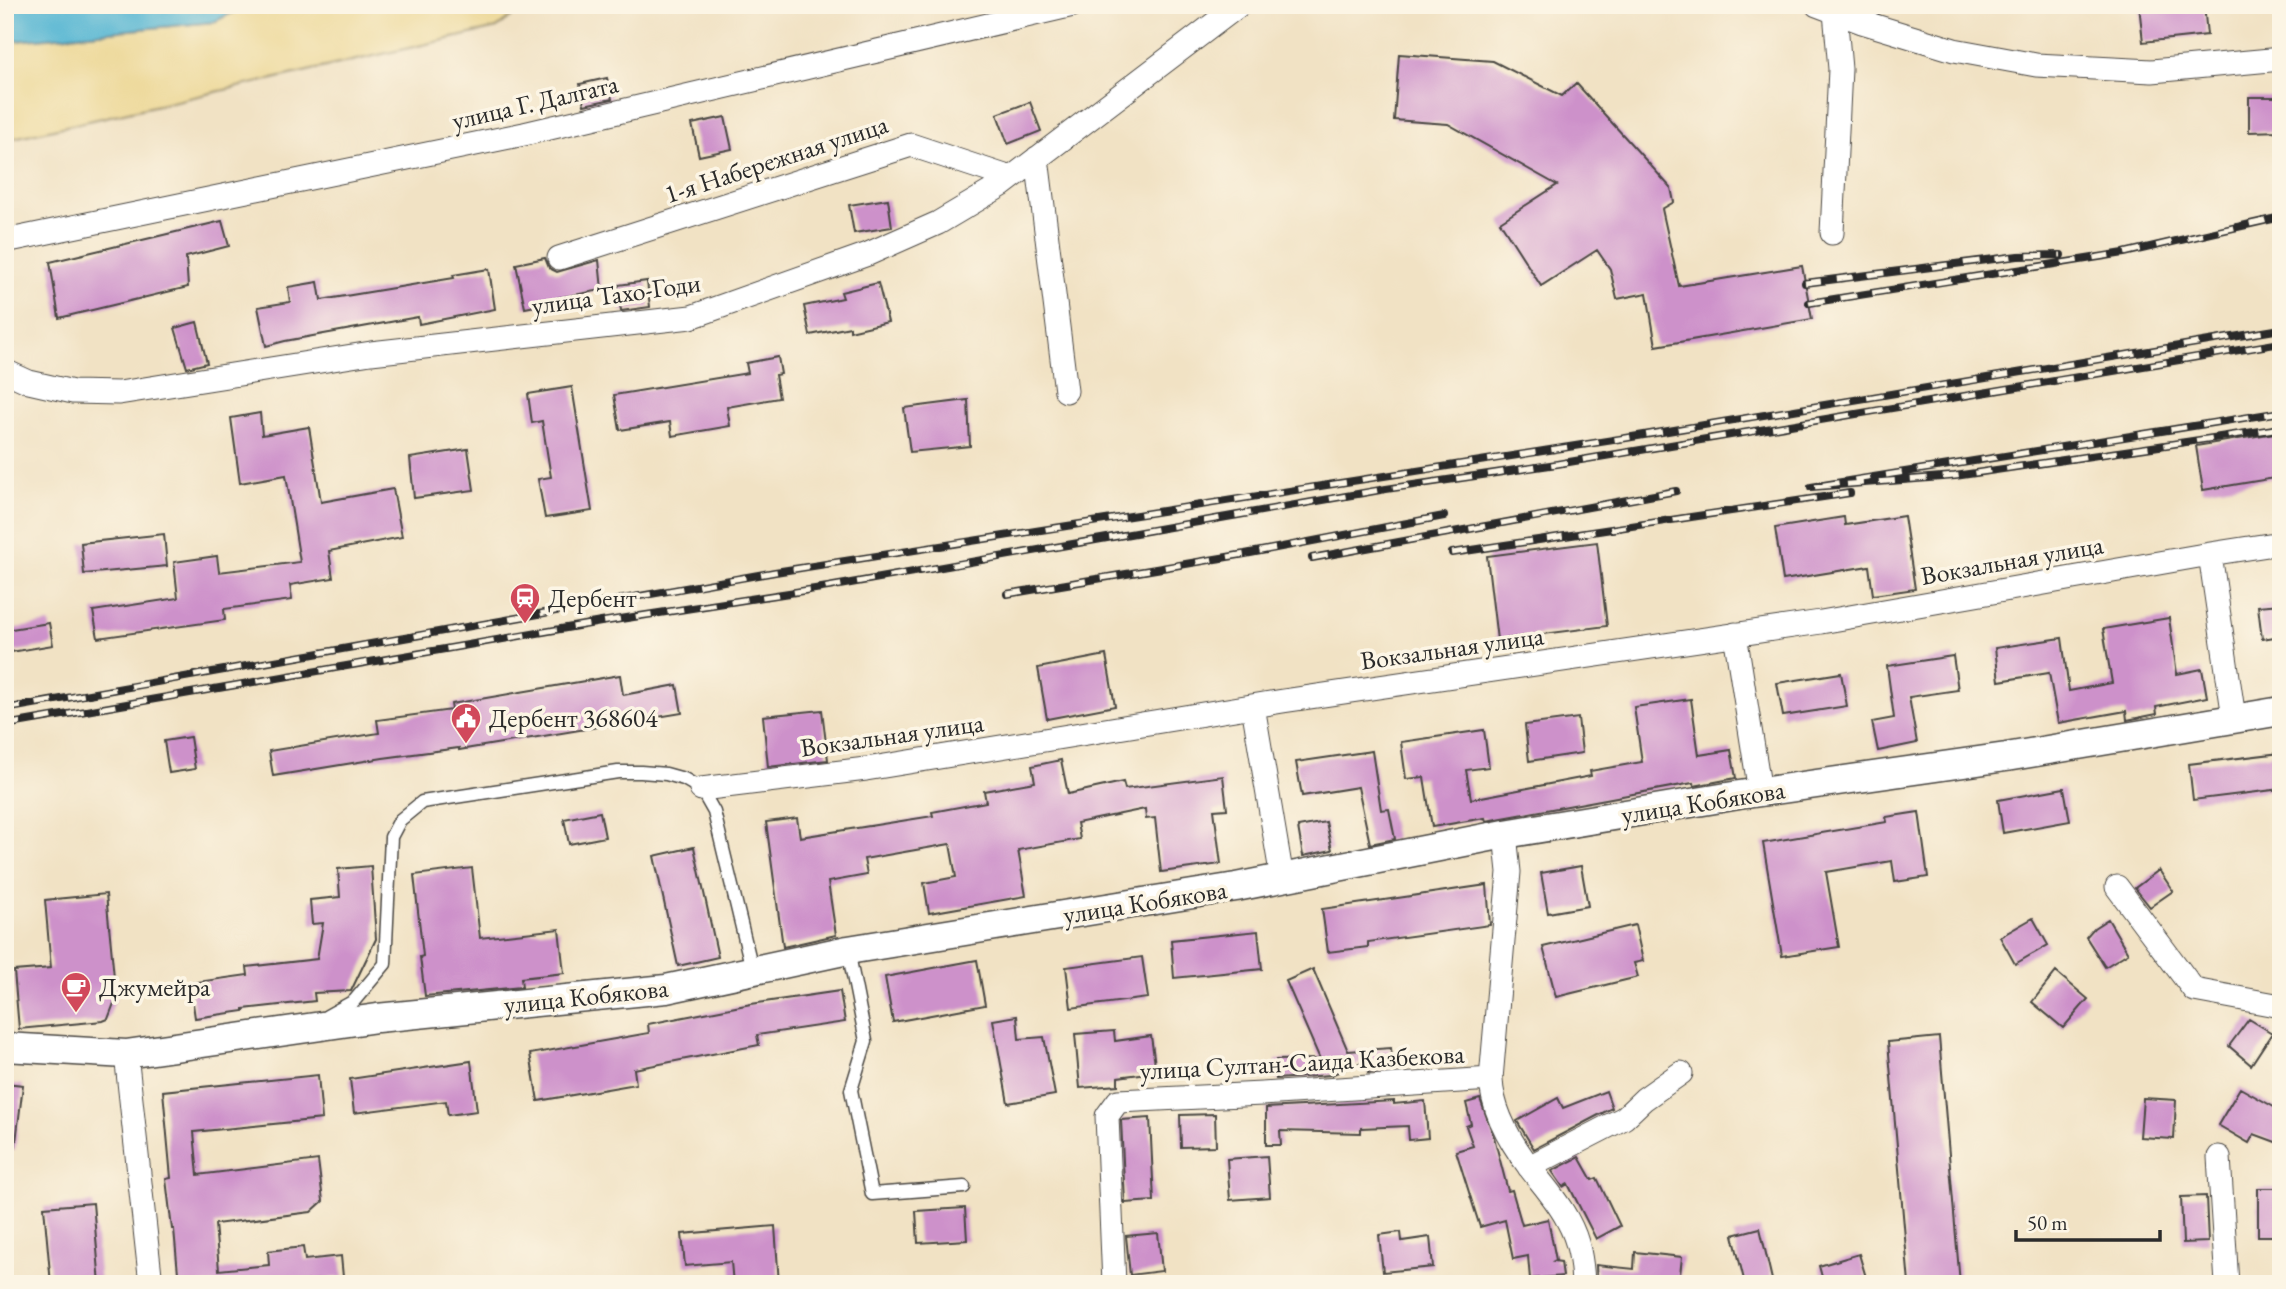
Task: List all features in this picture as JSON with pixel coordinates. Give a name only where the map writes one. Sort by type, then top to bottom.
[{"type":"street","name":"улица Г. Далгата","points":[[5,241],[524,134],[1073,5]]},
{"type":"street","name":"улица Тахо-Годи","points":[[5,371],[29,382],[73,392],[119,393],[371,353],[691,317],[880,248],[938,223],[1012,178],[1239,5]]},
{"type":"street","points":[[1826,8],[1954,50],[2036,65],[2152,71],[2281,59]]},
{"type":"street","points":[[1826,8],[1840,69],[1832,233]]},
{"type":"street","name":"1-я Набережная улица","points":[[559,258],[911,145],[1012,178]]},
{"type":"street","points":[[1037,158],[1066,391]]},
{"type":"street","name":"Вокзальная улица","points":[[701,789],[866,769],[1253,706],[1821,622],[2281,543]]},
{"type":"street","points":[[2210,554],[2234,718]]},
{"type":"street","points":[[1735,634],[1760,792]]},
{"type":"street","points":[[1253,706],[1282,878]]},
{"type":"street","name":"улица Кобякова","points":[[5,1047],[126,1054],[377,1017],[666,989],[848,950],[1282,878],[1505,834],[1760,792],[2006,757],[2281,711]]},
{"type":"street","points":[[1505,834],[1510,872],[1490,1079],[1491,1092],[1497,1110],[1529,1167],[1547,1188],[1568,1221],[1582,1256],[1583,1284]]},
{"type":"street","points":[[2117,887],[2194,990],[2281,1006]]},
{"type":"street","points":[[126,1054],[150,1284]]},
{"type":"street","points":[[1529,1167],[1624,1118],[1644,1098],[1681,1073]]},
{"type":"street","name":"улица Султан-Саида Казбекова","points":[[1114,1284],[1107,1116],[1118,1101],[1490,1079]]},
{"type":"street","points":[[2220,1157],[2227,1284]]},
{"type":"lane","points":[[303,1029],[354,1001],[386,964],[391,837],[400,820],[422,802],[618,772],[666,774],[684,779],[701,789],[714,812],[752,969]]},
{"type":"lane","points":[[848,950],[866,1041],[851,1090],[872,1194],[964,1187]]},
{"type":"sand","points":[[247,5],[526,5],[497,28],[5,140],[5,42],[214,22]]},
{"type":"water","points":[[5,5],[247,5],[214,22],[5,42]]},
{"type":"building","points":[[2139,5],[2204,5],[2207,35],[2143,42]]},
{"type":"building","points":[[1399,54],[1493,61],[1562,96],[1576,83],[1671,188],[1674,202],[1662,209],[1679,286],[1802,266],[1812,319],[1656,346],[1647,293],[1617,299],[1610,269],[1597,250],[1541,286],[1500,222],[1557,185],[1448,124],[1394,120]]},
{"type":"building","points":[[607,78],[612,99],[584,105],[580,84]]},
{"type":"building","points":[[2249,97],[2281,97],[2281,131],[2249,132]]},
{"type":"building","points":[[1030,102],[1041,131],[1008,144],[997,114]]},
{"type":"building","points":[[725,117],[732,149],[699,156],[692,124]]},
{"type":"building","points":[[888,199],[892,227],[854,233],[849,205]]},
{"type":"building","points":[[222,221],[229,246],[186,257],[188,287],[59,318],[50,262]]},
{"type":"building","points":[[545,258],[549,268],[557,272],[599,260],[602,290],[556,298],[556,302],[525,308],[516,264]]},
{"type":"building","points":[[489,269],[495,309],[419,324],[418,317],[266,346],[258,307],[290,302],[288,287],[318,282],[321,300],[454,278],[453,275]]},
{"type":"building","points":[[647,281],[650,307],[621,311],[618,285]]},
{"type":"building","points":[[878,283],[888,322],[850,331],[850,327],[810,335],[804,306],[843,298],[841,292]]},
{"type":"building","points":[[197,322],[207,363],[187,368],[175,328]]},
{"type":"building","points":[[778,357],[781,374],[775,375],[779,398],[727,407],[730,426],[672,436],[670,422],[620,430],[614,395],[748,373],[746,363]]},
{"type":"building","points":[[572,387],[592,511],[545,518],[538,479],[551,477],[542,421],[532,423],[528,394]]},
{"type":"building","points":[[968,400],[970,446],[910,452],[904,408]]},
{"type":"building","points":[[260,413],[262,435],[309,427],[321,502],[393,489],[402,537],[329,551],[333,578],[290,585],[292,600],[224,609],[225,620],[98,638],[93,611],[178,598],[174,562],[217,556],[219,572],[300,562],[286,475],[240,483],[231,418]]},
{"type":"building","points":[[2281,432],[2281,477],[2203,490],[2196,446]]},
{"type":"building","points":[[468,449],[474,490],[414,498],[410,458]]},
{"type":"building","points":[[1904,516],[1915,589],[1873,595],[1869,566],[1783,580],[1775,528],[1844,517],[1845,525]]},
{"type":"building","points":[[164,534],[167,566],[84,574],[81,543]]},
{"type":"building","points":[[1597,542],[1607,626],[1497,640],[1487,556]]},
{"type":"building","points":[[2281,604],[2281,636],[2262,639],[2258,606]]},
{"type":"building","points":[[2169,618],[2177,674],[2202,669],[2207,697],[2156,707],[2157,714],[2127,720],[2126,711],[2058,723],[2049,673],[1999,681],[1995,648],[2062,638],[2069,691],[2112,683],[2103,629]]},
{"type":"building","points":[[49,623],[53,645],[5,653],[5,630]]},
{"type":"building","points":[[1106,655],[1115,706],[1047,719],[1038,668]]},
{"type":"building","points":[[1953,656],[1958,690],[1909,697],[1917,743],[1878,751],[1872,722],[1894,718],[1887,666]]},
{"type":"building","points":[[1841,673],[1847,706],[1783,716],[1777,683]]},
{"type":"building","points":[[620,675],[623,695],[677,685],[682,713],[459,750],[383,758],[273,776],[269,751],[379,733],[377,720],[452,710],[451,704]]},
{"type":"building","points":[[1691,699],[1699,755],[1731,750],[1736,778],[1694,786],[1693,783],[1486,821],[1485,818],[1432,827],[1424,777],[1406,779],[1401,742],[1484,730],[1489,767],[1466,770],[1471,799],[1591,776],[1590,771],[1642,762],[1634,707]]},
{"type":"building","points":[[822,710],[828,760],[768,767],[763,716]]},
{"type":"building","points":[[1578,718],[1582,753],[1529,761],[1525,725]]},
{"type":"building","points":[[190,737],[195,769],[169,773],[164,741]]},
{"type":"building","points":[[1372,751],[1381,810],[1389,809],[1395,839],[1370,844],[1358,787],[1302,796],[1296,762]]},
{"type":"building","points":[[2281,753],[2281,789],[2193,800],[2189,764]]},
{"type":"building","points":[[1061,760],[1068,794],[1123,782],[1125,789],[1223,776],[1227,809],[1214,810],[1221,864],[1161,872],[1155,818],[1146,819],[1145,809],[1077,823],[1080,839],[1018,850],[1026,896],[929,913],[924,883],[956,877],[950,844],[864,859],[867,875],[828,882],[836,935],[783,947],[766,822],[797,818],[800,837],[933,816],[932,812],[986,802],[984,791],[1035,782],[1032,766]]},
{"type":"building","points":[[2064,788],[2070,821],[2003,833],[1998,800]]},
{"type":"building","points":[[600,812],[605,837],[569,844],[564,819]]},
{"type":"building","points":[[1919,812],[1928,877],[1895,882],[1892,861],[1826,872],[1839,947],[1782,956],[1763,843],[1887,822],[1886,817]]},
{"type":"building","points":[[1326,822],[1332,850],[1303,856],[1298,827]]},
{"type":"building","points":[[694,847],[718,957],[678,966],[654,856]]},
{"type":"building","points":[[371,866],[376,939],[351,991],[314,993],[315,1001],[195,1018],[190,983],[248,975],[247,967],[317,959],[323,923],[312,924],[310,900],[340,897],[338,869]]},
{"type":"building","points":[[1581,866],[1588,906],[1548,913],[1541,873]]},
{"type":"building","points":[[472,868],[480,938],[559,929],[564,973],[521,978],[522,987],[425,996],[414,875]]},
{"type":"building","points":[[2159,870],[2173,891],[2150,907],[2135,888]]},
{"type":"building","points":[[1487,885],[1490,925],[1368,942],[1368,947],[1328,952],[1322,909]]},
{"type":"building","points":[[106,894],[116,998],[108,1019],[19,1029],[14,971],[51,968],[45,900]]},
{"type":"building","points":[[2033,918],[2048,945],[2015,964],[2000,937]]},
{"type":"building","points":[[2108,919],[2128,953],[2105,967],[2086,937]]},
{"type":"building","points":[[1635,925],[1643,961],[1634,963],[1638,977],[1556,997],[1543,947]]},
{"type":"building","points":[[1258,931],[1262,969],[1174,978],[1171,940]]},
{"type":"building","points":[[1142,957],[1148,998],[1071,1008],[1066,967]]},
{"type":"building","points":[[977,960],[985,1005],[893,1022],[885,977]]},
{"type":"building","points":[[1313,969],[1348,1051],[1391,1048],[1393,1071],[1368,1073],[1367,1060],[1331,1075],[1276,1079],[1276,1060],[1320,1059],[1286,981]]},
{"type":"building","points":[[2056,972],[2088,999],[2063,1028],[2032,1002]]},
{"type":"building","points":[[840,991],[845,1022],[757,1035],[759,1045],[634,1069],[636,1084],[538,1101],[530,1054],[649,1033],[648,1024],[751,1004]]},
{"type":"building","points":[[1017,1016],[1019,1039],[1044,1037],[1055,1095],[1008,1103],[993,1020]]},
{"type":"building","points":[[2249,1019],[2272,1033],[2251,1065],[2229,1046]]},
{"type":"building","points":[[1114,1031],[1115,1041],[1151,1036],[1156,1072],[1118,1077],[1118,1085],[1080,1088],[1075,1034]]},
{"type":"building","points":[[1939,1037],[1960,1284],[1909,1284],[1888,1042]]},
{"type":"building","points":[[471,1061],[477,1111],[448,1115],[446,1101],[354,1113],[350,1079]]},
{"type":"building","points":[[318,1075],[322,1119],[194,1132],[198,1175],[318,1160],[323,1201],[311,1212],[215,1224],[219,1270],[269,1265],[268,1251],[303,1247],[305,1260],[341,1256],[343,1277],[280,1284],[179,1284],[166,1179],[171,1178],[163,1091]]},
{"type":"building","points":[[5,1083],[23,1085],[15,1150],[5,1149]]},
{"type":"building","points":[[2240,1088],[2281,1111],[2281,1144],[2254,1134],[2249,1143],[2218,1125]]},
{"type":"building","points":[[1606,1091],[1612,1108],[1534,1149],[1517,1121],[1558,1098],[1563,1108]]},
{"type":"building","points":[[2143,1098],[2176,1100],[2174,1139],[2140,1137]]},
{"type":"building","points":[[1480,1099],[1494,1137],[1508,1191],[1512,1190],[1522,1225],[1548,1219],[1556,1260],[1554,1261],[1561,1262],[1563,1276],[1530,1279],[1528,1256],[1513,1259],[1505,1220],[1480,1227],[1456,1151],[1473,1146],[1466,1126],[1471,1124],[1466,1103]]},
{"type":"building","points":[[1394,1101],[1394,1104],[1425,1101],[1428,1138],[1409,1140],[1408,1126],[1361,1128],[1361,1133],[1280,1131],[1281,1145],[1266,1145],[1266,1108]]},
{"type":"building","points":[[1215,1114],[1216,1146],[1181,1147],[1180,1115]]},
{"type":"building","points":[[1150,1118],[1154,1201],[1125,1203],[1121,1120]]},
{"type":"building","points":[[1267,1156],[1270,1197],[1230,1200],[1227,1159]]},
{"type":"building","points":[[1579,1157],[1592,1180],[1597,1178],[1620,1226],[1596,1239],[1568,1184],[1563,1187],[1552,1171]]},
{"type":"building","points":[[2258,1188],[2281,1188],[2281,1236],[2258,1236]]},
{"type":"building","points":[[2206,1196],[2208,1242],[2183,1243],[2181,1197]]},
{"type":"building","points":[[93,1203],[100,1284],[51,1284],[44,1207]]},
{"type":"building","points":[[965,1208],[967,1240],[918,1243],[916,1211]]},
{"type":"building","points":[[775,1226],[779,1284],[733,1284],[731,1262],[685,1266],[682,1234]]},
{"type":"building","points":[[1760,1228],[1773,1284],[1745,1284],[1733,1235]]},
{"type":"building","points":[[1401,1232],[1402,1241],[1430,1237],[1433,1267],[1383,1272],[1379,1235]]},
{"type":"building","points":[[1158,1233],[1162,1271],[1130,1275],[1126,1236]]},
{"type":"building","points":[[1635,1252],[1682,1257],[1679,1284],[1597,1284],[1596,1265],[1634,1269]]},
{"type":"building","points":[[1859,1254],[1868,1284],[1824,1284],[1819,1266]]},
{"type":"railway","points":[[1809,303],[2124,253],[2281,217]]},
{"type":"railway","points":[[1805,283],[2018,256],[2061,255]]},
{"type":"railway","points":[[5,709],[775,572],[1626,438],[2281,329]]},
{"type":"railway","points":[[5,725],[601,622],[828,587],[1386,489],[1557,464],[2281,343]]},
{"type":"railway","points":[[2281,412],[1811,487],[1955,476],[2281,428]]},
{"type":"railway","points":[[1312,558],[1676,491]]},
{"type":"railway","points":[[1452,553],[1850,493]]},
{"type":"railway","points":[[1007,594],[1245,554],[1444,516]]},
{"type":"place","name":"Дербент","points":[[525,625]]},
{"type":"place","name":"Дербент 368604","points":[[466,745]]},
{"type":"place","name":"Джумейра","points":[[76,1014]]}]
